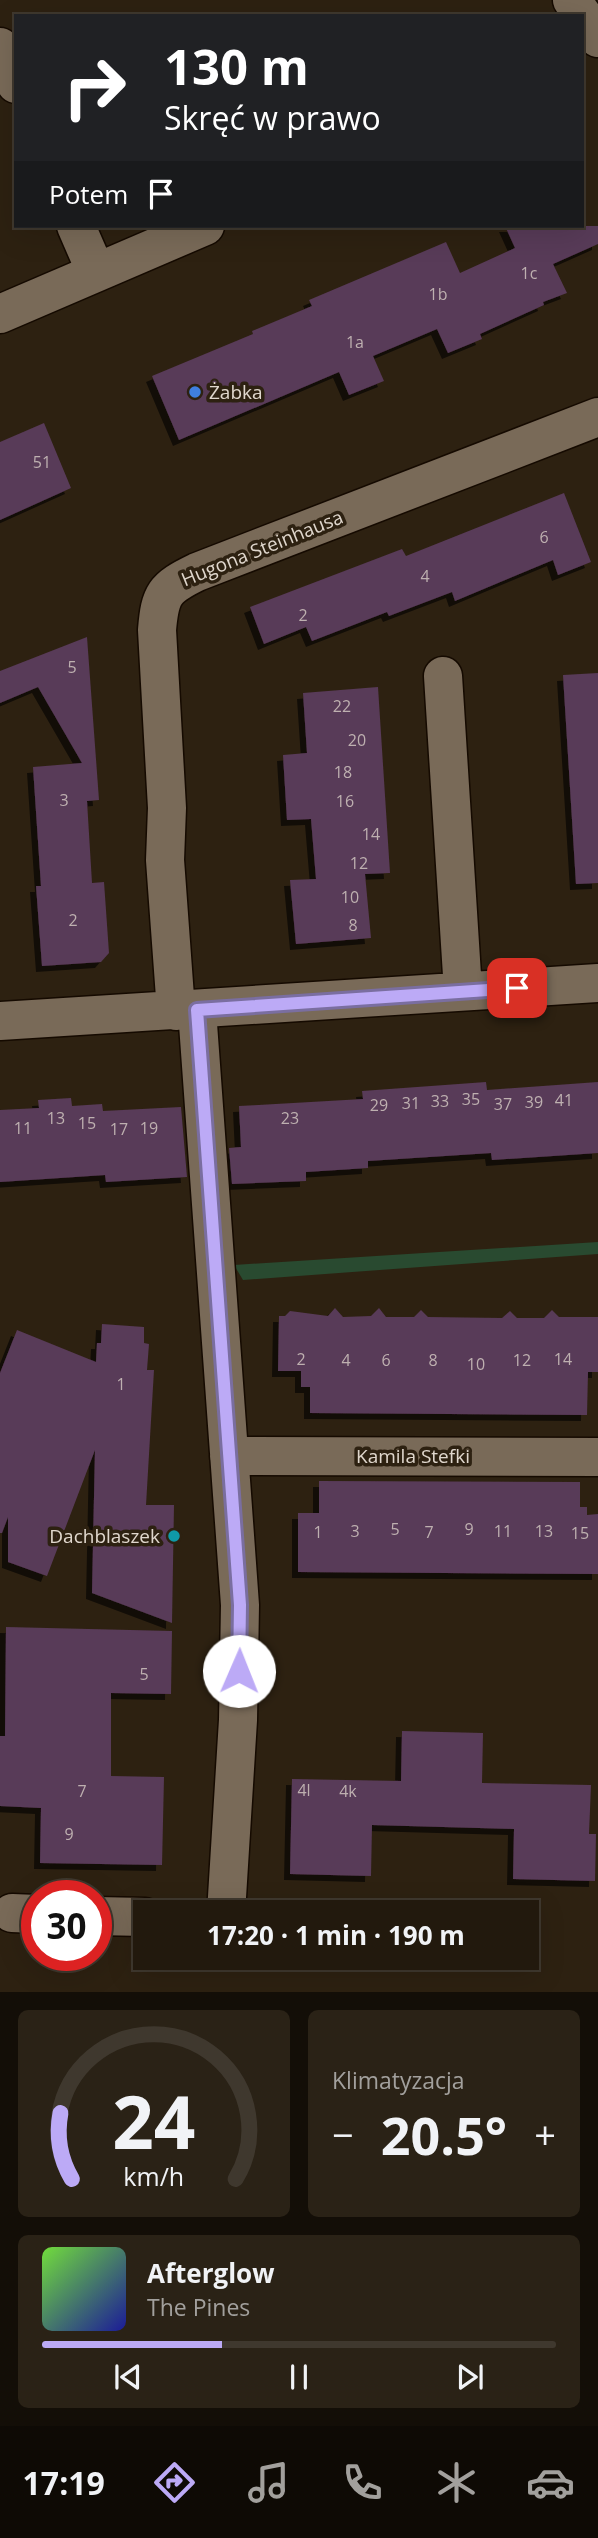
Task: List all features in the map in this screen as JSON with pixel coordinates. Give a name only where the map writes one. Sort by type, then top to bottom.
[{"type":"street","points":[[584,18],[598,38]]},
{"type":"street","points":[[0,47],[14,79]]},
{"type":"street","points":[[77,228],[96,272]]},
{"type":"street","points":[[0,314],[200,228]]},
{"type":"street","name":"Hugona Steinhausa","points":[[227,1900],[239,1720],[240,1605],[229,1456],[186,1010],[165,860],[167,808],[157,631],[159,602],[174,583],[197,572],[598,417]]},
{"type":"street","points":[[443,676],[463,991]]},
{"type":"street","points":[[0,1021],[598,983]]},
{"type":"street","name":"Kamila Stefki","points":[[229,1456],[598,1457]]},
{"type":"street","points":[[112,1916],[133,1917]]},
{"type":"green space","points":[[598,1242],[598,1254],[243,1280],[234,1265]]},
{"type":"building","points":[[598,226],[598,244],[553,264],[567,293],[480,334],[482,339],[448,353],[437,329],[373,356],[384,381],[349,395],[339,372],[179,440],[152,376],[312,306],[309,300],[446,242],[460,273],[515,248],[506,228]]},
{"type":"building","points":[[44,423],[71,488],[0,520],[0,442]]},
{"type":"building","points":[[564,493],[591,562],[558,575],[553,560],[455,601],[452,592],[389,616],[387,612],[312,641],[306,627],[264,644],[250,607],[402,549],[406,556]]},
{"type":"building","points":[[87,637],[99,800],[87,801],[92,883],[104,882],[109,953],[101,962],[42,966],[36,886],[41,886],[33,767],[82,763],[38,687],[0,703],[0,671]]},
{"type":"building","points":[[598,673],[598,883],[576,884],[563,675]]},
{"type":"building","points":[[378,687],[390,873],[365,874],[371,938],[296,944],[290,880],[316,879],[311,819],[287,820],[283,755],[307,753],[303,693]]},
{"type":"building","points":[[486,1082],[487,1090],[598,1082],[598,1153],[492,1160],[491,1153],[368,1161],[368,1168],[306,1172],[306,1181],[232,1184],[229,1148],[241,1147],[239,1106],[363,1099],[362,1091]]},
{"type":"building","points":[[71,1098],[72,1106],[102,1104],[103,1111],[181,1107],[187,1177],[106,1182],[105,1175],[0,1182],[0,1110],[39,1108],[38,1100]]},
{"type":"building","points":[[335,1308],[343,1317],[371,1316],[379,1308],[386,1317],[414,1317],[421,1310],[428,1317],[502,1318],[510,1311],[517,1318],[544,1318],[552,1310],[559,1317],[598,1317],[598,1372],[588,1372],[587,1415],[310,1413],[310,1387],[301,1387],[301,1371],[278,1371],[279,1316],[285,1316],[290,1311],[328,1316]]},
{"type":"building","points":[[102,1324],[144,1327],[144,1343],[149,1344],[147,1370],[154,1370],[146,1505],[174,1505],[172,1623],[92,1593],[95,1450],[47,1576],[8,1562],[8,1517],[0,1533],[0,1373],[17,1330],[96,1362]]},
{"type":"building","points":[[319,1481],[580,1482],[580,1507],[587,1507],[587,1515],[598,1514],[598,1574],[298,1572],[298,1513],[319,1513]]},
{"type":"building","points":[[6,1627],[172,1631],[171,1694],[111,1693],[111,1776],[164,1777],[162,1865],[40,1863],[41,1808],[0,1806],[0,1736],[5,1736]]},
{"type":"building","points":[[402,1731],[483,1733],[482,1783],[591,1785],[589,1834],[596,1834],[595,1881],[513,1879],[514,1829],[372,1825],[371,1876],[290,1874],[292,1779],[401,1781]]},
{"type":"place","name":"Żabka","points":[[195,392]]},
{"type":"place","name":"Dachblaszek","points":[[174,1536]]},
{"type":"route","points":[[239,1671],[240,1605],[197,1010],[517,988]]}]
